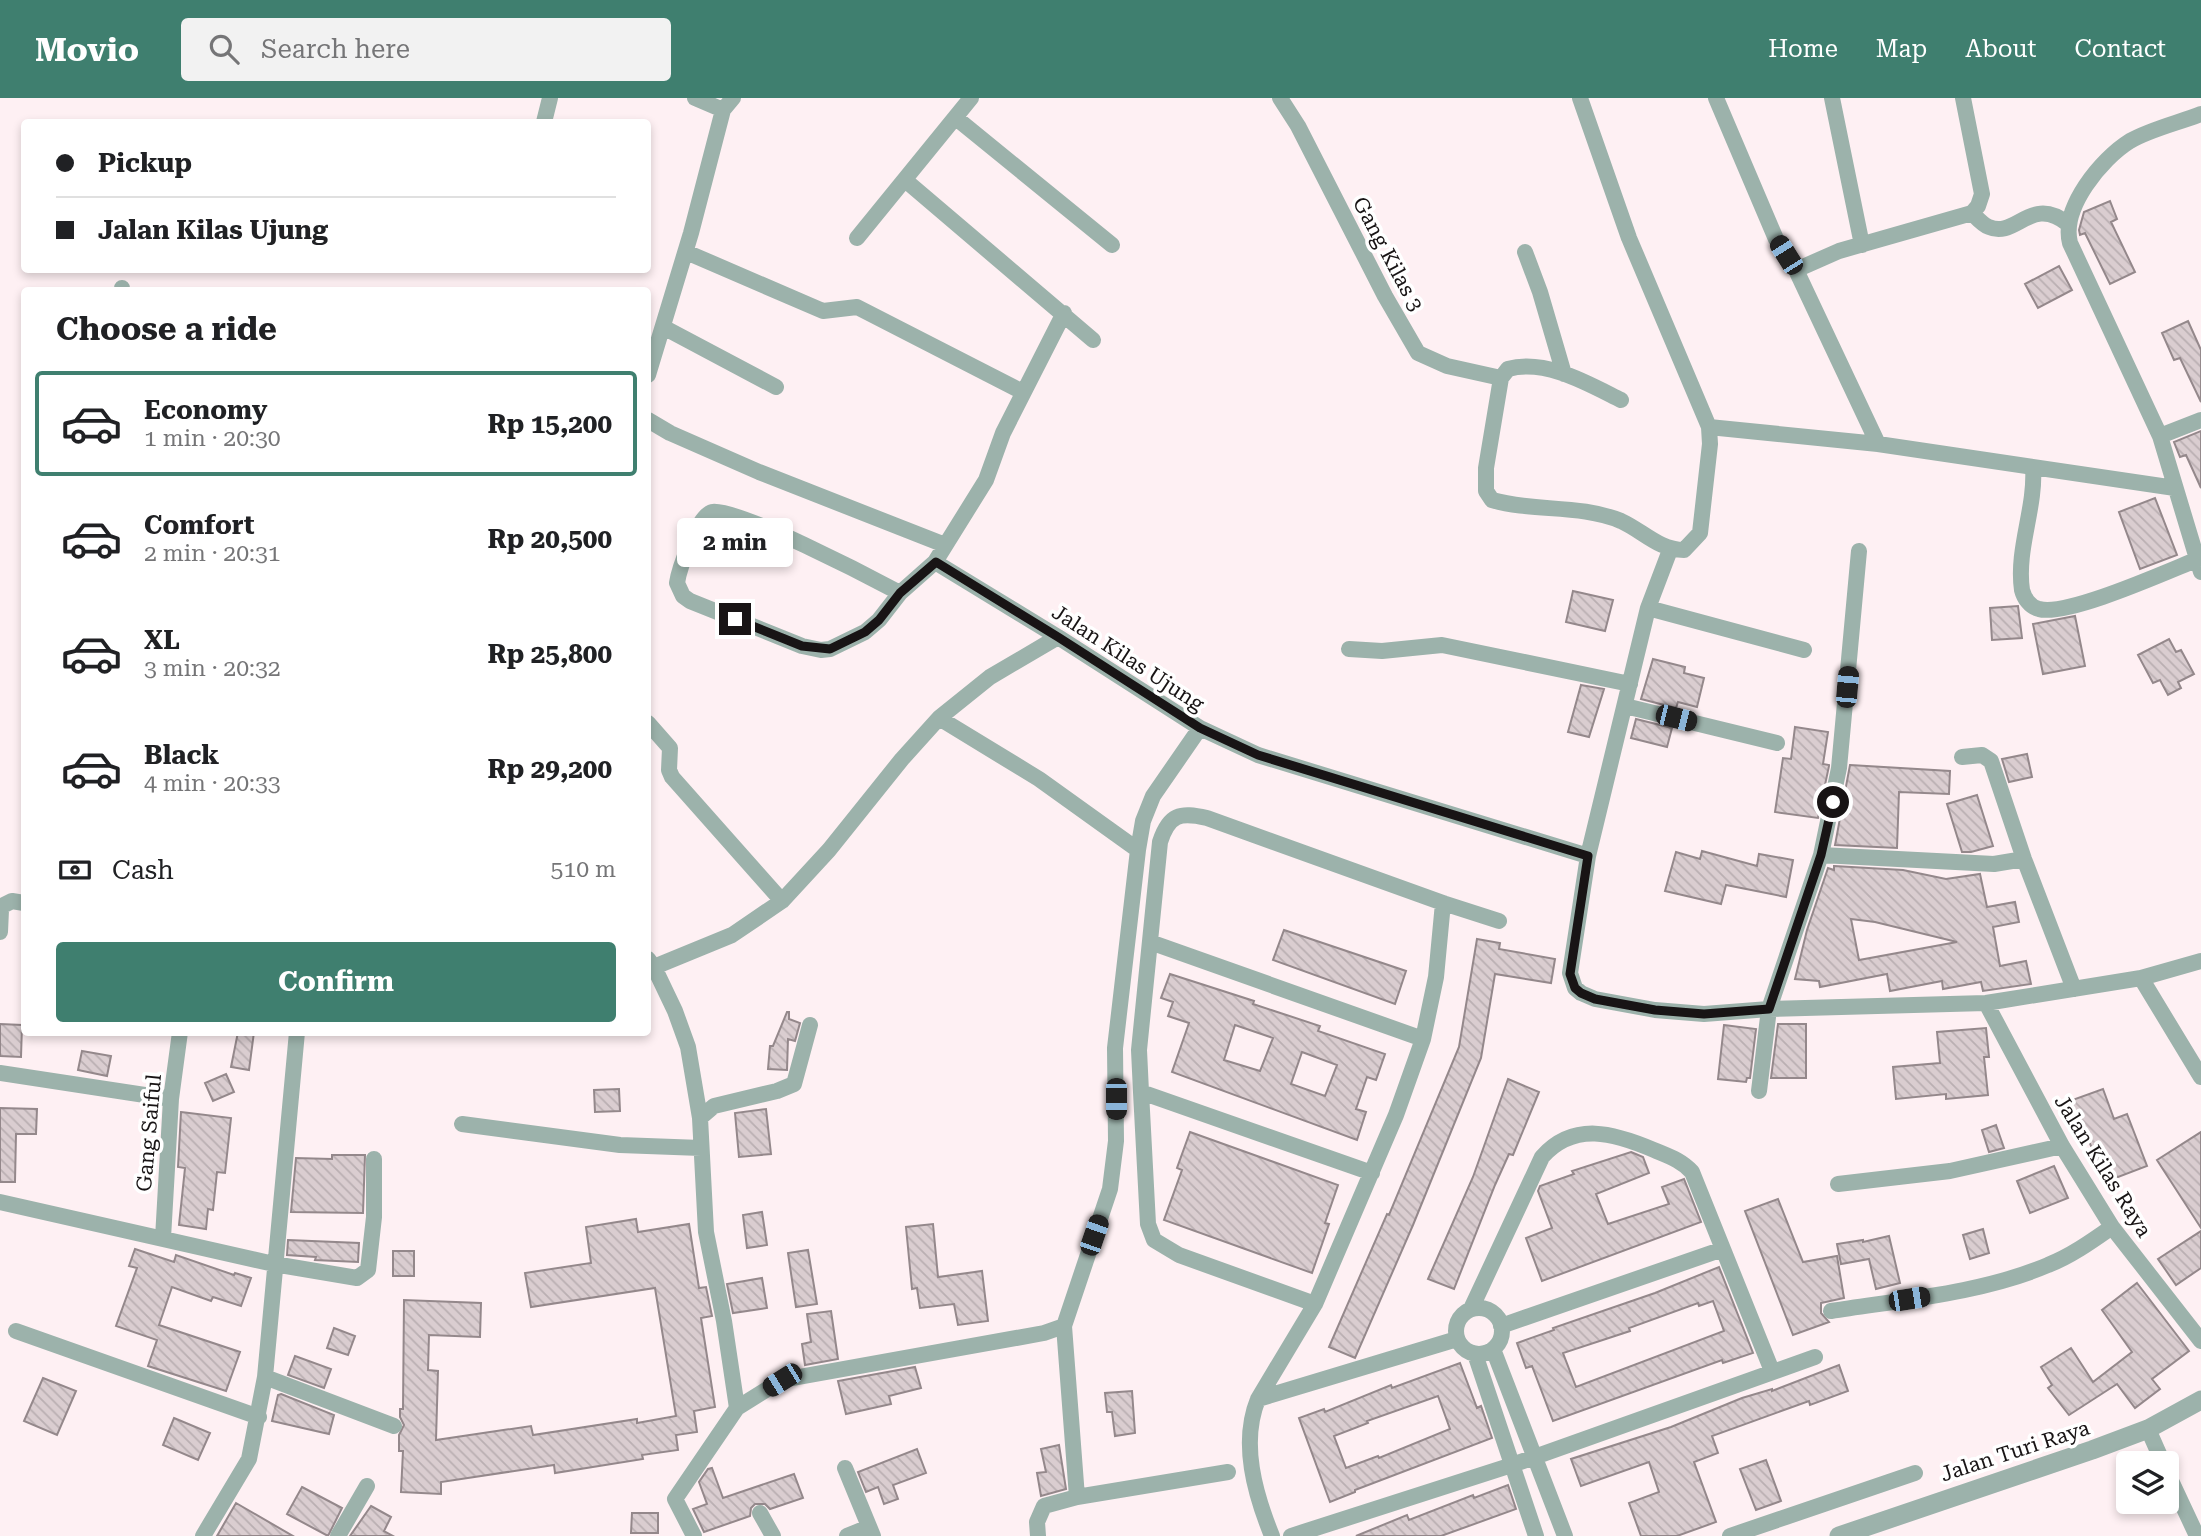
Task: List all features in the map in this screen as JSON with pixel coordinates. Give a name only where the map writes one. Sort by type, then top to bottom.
[{"type":"street","points":[[545,119],[550,98]]},
{"type":"street","points":[[651,365],[728,104],[695,98]]},
{"type":"street","points":[[857,237],[971,98]]},
{"type":"street","name":"Gang Kilas 3","points":[[1280,98],[1298,126],[1390,305],[1418,353],[1447,366],[1501,378]]},
{"type":"street","points":[[1580,98],[1633,248],[1709,427],[1710,444],[1700,533],[1688,548],[1670,550],[1620,521],[1571,510],[1492,499],[1486,491],[1486,468],[1501,378],[1508,369],[1526,366],[1564,374],[1621,400]]},
{"type":"street","points":[[1716,98],[1776,239],[1796,270],[1878,444]]},
{"type":"street","points":[[1832,98],[1863,245]]},
{"type":"street","points":[[1796,270],[1839,251],[1972,213],[1982,194],[1963,98]]},
{"type":"street","points":[[2033,467],[2023,556],[2022,592],[2029,604],[2040,610],[2076,605],[2198,566],[2160,436],[2070,243],[2068,225],[2080,196],[2110,154],[2132,140],[2201,114]]},
{"type":"street","points":[[956,118],[1112,245]]},
{"type":"street","points":[[905,180],[1093,340]]},
{"type":"street","points":[[1972,213],[1987,227],[1996,229],[2041,212],[2051,213],[2068,225]]},
{"type":"street","points":[[686,253],[823,311],[857,307],[1023,392]]},
{"type":"street","points":[[1525,253],[1540,292],[1564,374]]},
{"type":"street","points":[[900,593],[755,523],[719,512],[709,513],[703,518],[678,576],[679,589],[690,601],[802,646],[830,649],[865,632],[879,620],[900,593],[936,562],[986,480],[1003,433],[1064,313]]},
{"type":"street","points":[[663,327],[776,387]]},
{"type":"street","points":[[2160,436],[2201,420]]},
{"type":"street","points":[[651,422],[670,433],[759,472],[945,545]]},
{"type":"street","points":[[1709,427],[1878,444],[2175,488]]},
{"type":"street","points":[[1670,550],[1648,608],[1588,856],[1570,974],[1575,988],[1581,993],[1595,999],[1655,1010],[1704,1014],[1769,1009],[1986,1003],[2141,978],[2201,961]]},
{"type":"street","points":[[1759,1091],[1769,1009],[1821,855],[1839,768],[1858,551]]},
{"type":"street","name":"Jalan Kilas Ujung","points":[[936,562],[1200,728],[1258,755],[1588,856]]},
{"type":"street","points":[[1648,608],[1804,650]]},
{"type":"street","points":[[737,1408],[724,1321],[706,1232],[700,1118],[683,1030],[651,963],[732,935],[782,901],[829,850],[902,759],[939,718],[990,677],[1058,637]]},
{"type":"street","points":[[1349,649],[1382,651],[1442,645],[1630,684]]},
{"type":"street","points":[[1625,706],[1777,743]]},
{"type":"street","points":[[939,718],[1040,779],[1138,850]]},
{"type":"street","points":[[651,726],[670,748],[669,770],[672,778],[782,901]]},
{"type":"street","points":[[1077,1497],[1063,1326],[1110,1189],[1114,1167],[1115,1048],[1138,850],[1143,821],[1153,796],[1200,728]]},
{"type":"street","points":[[1962,757],[1982,755],[1990,761],[2074,989]]},
{"type":"street","points":[[1315,1304],[1179,1255],[1154,1240],[1148,1224],[1139,1050],[1160,842],[1169,820],[1194,815],[1207,818],[1443,903],[1499,920]]},
{"type":"street","points":[[1821,855],[1994,864],[2024,859]]},
{"type":"street","points":[[0,932],[1,910],[4,905],[12,901],[21,902]]},
{"type":"street","points":[[1272,1536],[1261,1509],[1248,1439],[1252,1413],[1315,1304],[1396,1115],[1423,1039],[1436,977],[1443,903]]},
{"type":"street","points":[[1150,942],[1423,1039]]},
{"type":"street","points":[[2141,978],[2201,1077]]},
{"type":"street","name":"Jalan Kilas Raya","points":[[1986,1003],[2062,1146],[2112,1227],[2201,1341]]},
{"type":"street","points":[[700,1118],[714,1106],[777,1091],[794,1084],[810,1024]]},
{"type":"street","name":"Gang Saiful","points":[[163,1238],[172,1099],[180,1036]]},
{"type":"street","points":[[203,1536],[249,1459],[259,1417],[297,1036]]},
{"type":"street","points":[[0,1073],[172,1099]]},
{"type":"street","points":[[1141,1093],[1372,1173]]},
{"type":"street","points":[[462,1124],[620,1145],[701,1148]]},
{"type":"street","points":[[1471,1309],[1487,1310],[1501,1326],[1500,1339],[1488,1352],[1467,1351],[1457,1339],[1457,1324],[1471,1309],[1542,1157],[1563,1139],[1596,1133],[1619,1138],[1686,1165],[1697,1183],[1772,1371]]},
{"type":"street","points":[[1838,1184],[1950,1171],[2062,1146]]},
{"type":"street","points":[[0,1202],[274,1264],[351,1278],[363,1276],[368,1270],[374,1217],[374,1159]]},
{"type":"street","points":[[1831,1311],[1936,1295],[2001,1280],[2065,1257],[2112,1227]]},
{"type":"street","points":[[1501,1326],[1723,1249]]},
{"type":"street","points":[[694,1536],[676,1499],[737,1408],[782,1380],[1044,1333],[1063,1326]]},
{"type":"street","points":[[16,1331],[259,1417]]},
{"type":"street","points":[[1258,1399],[1457,1339]]},
{"type":"street","points":[[1493,1349],[1565,1536]]},
{"type":"street","points":[[1475,1353],[1536,1536]]},
{"type":"street","points":[[1291,1536],[1512,1465],[1815,1357]]},
{"type":"street","points":[[265,1377],[394,1426]]},
{"type":"street","name":"Jalan Turi Raya","points":[[1839,1536],[2148,1429],[2201,1400]]},
{"type":"street","points":[[2148,1429],[2158,1451]]},
{"type":"street","points":[[845,1468],[871,1531],[847,1536]]},
{"type":"street","points":[[1038,1536],[1037,1522],[1044,1506],[1077,1497],[1228,1472]]},
{"type":"street","points":[[1730,1536],[1915,1473]]},
{"type":"street","points":[[338,1536],[367,1486]]},
{"type":"street","points":[[2179,1498],[2197,1536]]},
{"type":"street","points":[[760,1513],[773,1536]]},
{"type":"building","points":[[2110,201],[2117,219],[2111,222],[2135,272],[2110,284],[2085,233],[2080,235],[2079,230],[2084,212]]},
{"type":"building","points":[[2059,266],[2072,290],[2038,308],[2025,284]]},
{"type":"building","points":[[2188,321],[2201,350],[2201,402],[2180,358],[2174,360],[2162,333]]},
{"type":"building","points":[[2201,431],[2201,488],[2186,455],[2180,457],[2174,442]]},
{"type":"building","points":[[2155,498],[2177,555],[2140,569],[2119,512]]},
{"type":"building","points":[[1573,591],[1613,600],[1605,631],[1566,622]]},
{"type":"building","points":[[2018,606],[2022,638],[1992,640],[1990,608]]},
{"type":"building","points":[[2075,616],[2085,666],[2043,674],[2033,624]]},
{"type":"building","points":[[2169,639],[2176,652],[2181,650],[2194,674],[2178,682],[2181,688],[2168,695],[2160,680],[2153,683],[2138,655]]},
{"type":"building","points":[[1653,659],[1685,667],[1684,673],[1704,678],[1697,707],[1678,702],[1676,708],[1641,699]]},
{"type":"building","points":[[1581,685],[1604,689],[1589,737],[1568,732]]},
{"type":"building","points":[[1636,719],[1672,728],[1667,747],[1631,738]]},
{"type":"building","points":[[1795,727],[1828,732],[1823,764],[1829,766],[1818,818],[1775,812],[1783,758],[1791,759]]},
{"type":"building","points":[[2027,754],[2032,777],[2009,782],[2002,759]]},
{"type":"building","points":[[1850,765],[1950,771],[1949,794],[1899,792],[1897,848],[1835,845]]},
{"type":"building","points":[[1977,795],[1993,846],[1962,852],[1947,804]]},
{"type":"building","points":[[1702,851],[1757,866],[1759,854],[1793,860],[1786,897],[1726,885],[1721,904],[1665,891],[1676,852],[1700,859]]},
{"type":"building","points":[[1834,866],[1903,870],[1946,879],[1980,874],[1987,907],[2015,902],[2019,922],[1993,927],[2000,966],[2026,961],[2031,984],[1983,991],[1981,982],[1943,989],[1942,981],[1890,991],[1887,974],[1820,987],[1819,981],[1795,979],[1807,930],[1828,868],[1834,870]],"holes":[[[1851,919],[1875,922],[1957,942],[1859,960]]]},
{"type":"building","points":[[1284,930],[1406,971],[1395,1004],[1273,960]]},
{"type":"building","points":[[1477,939],[1500,943],[1499,949],[1555,959],[1551,983],[1495,974],[1481,1058],[1355,1358],[1329,1347],[1387,1214],[1389,1215],[1459,1047]]},
{"type":"building","points":[[1170,974],[1254,1001],[1253,1004],[1320,1026],[1318,1031],[1385,1054],[1376,1080],[1367,1077],[1356,1109],[1366,1112],[1357,1140],[1172,1072],[1189,1023],[1168,1016],[1173,1002],[1161,998]],"holes":[[[1235,1025],[1273,1038],[1260,1071],[1224,1060]],[[1302,1052],[1337,1065],[1325,1096],[1291,1084]]]},
{"type":"building","points":[[787,1012],[789,1019],[800,1023],[795,1041],[788,1039],[787,1070],[768,1069],[770,1046],[773,1046]]},
{"type":"building","points":[[0,1024],[21,1025],[21,1057],[0,1056]]},
{"type":"building","points":[[1778,1024],[1806,1024],[1806,1078],[1771,1078]]},
{"type":"building","points":[[1724,1025],[1756,1029],[1750,1078],[1747,1078],[1746,1082],[1718,1079]]},
{"type":"building","points":[[1986,1028],[1989,1057],[1984,1057],[1988,1095],[1946,1099],[1946,1094],[1896,1099],[1893,1067],[1940,1063],[1937,1032]]},
{"type":"building","points":[[237,1036],[253,1036],[249,1070],[231,1067]]},
{"type":"building","points":[[82,1051],[111,1056],[107,1076],[78,1070]]},
{"type":"building","points":[[226,1074],[234,1092],[213,1101],[205,1083]]},
{"type":"building","points":[[1508,1079],[1539,1092],[1513,1155],[1509,1154],[1495,1185],[1454,1289],[1428,1279],[1473,1177]]},
{"type":"building","points":[[619,1089],[620,1111],[595,1112],[594,1090]]},
{"type":"building","points":[[2103,1089],[2114,1119],[2127,1114],[2147,1166],[2105,1182],[2082,1123],[2072,1126],[2064,1103]]},
{"type":"building","points":[[0,1108],[37,1109],[36,1134],[16,1134],[15,1182],[0,1182]]},
{"type":"building","points":[[766,1109],[771,1154],[739,1157],[735,1113]]},
{"type":"building","points":[[181,1112],[231,1118],[225,1173],[217,1172],[213,1210],[208,1209],[206,1229],[179,1225],[185,1168],[178,1167]]},
{"type":"building","points":[[1996,1125],[2004,1148],[1989,1152],[1982,1130]]},
{"type":"building","points":[[1190,1132],[1338,1185],[1325,1223],[1329,1224],[1312,1273],[1164,1220],[1182,1170],[1177,1168]]},
{"type":"building","points":[[2201,1132],[2201,1228],[2157,1160]]},
{"type":"building","points":[[1631,1152],[1643,1157],[1649,1173],[1596,1194],[1608,1224],[1669,1204],[1662,1187],[1684,1179],[1701,1222],[1542,1281],[1526,1238],[1552,1228],[1538,1191],[1540,1186],[1574,1174],[1572,1171]]},
{"type":"building","points":[[332,1155],[365,1155],[363,1213],[291,1212],[296,1158],[332,1159]]},
{"type":"building","points":[[2054,1166],[2068,1198],[2030,1213],[2017,1181]]},
{"type":"building","points":[[1778,1199],[1803,1262],[1837,1256],[1844,1298],[1821,1303],[1821,1313],[1829,1322],[1793,1335],[1745,1211]]},
{"type":"building","points":[[762,1212],[767,1245],[747,1248],[743,1215]]},
{"type":"building","points":[[636,1219],[638,1232],[689,1224],[699,1288],[706,1287],[712,1316],[701,1318],[715,1407],[694,1411],[697,1432],[676,1435],[678,1450],[642,1455],[643,1459],[555,1473],[554,1465],[441,1482],[441,1494],[401,1492],[403,1451],[399,1451],[399,1435],[404,1425],[400,1409],[403,1409],[404,1300],[481,1303],[480,1337],[429,1335],[428,1370],[438,1371],[436,1440],[531,1426],[533,1435],[637,1419],[637,1423],[676,1416],[655,1288],[531,1307],[525,1273],[591,1263],[586,1227]]},
{"type":"building","points":[[933,1224],[938,1277],[982,1271],[988,1321],[958,1325],[954,1304],[920,1308],[917,1288],[912,1289],[906,1227]]},
{"type":"building","points":[[1983,1229],[1989,1253],[1970,1259],[1963,1235]]},
{"type":"building","points":[[2201,1231],[2201,1268],[2176,1285],[2158,1259]]},
{"type":"building","points":[[1889,1236],[1900,1283],[1876,1289],[1869,1259],[1841,1264],[1837,1244]]},
{"type":"building","points":[[288,1240],[359,1243],[358,1262],[315,1260],[316,1257],[287,1255]]},
{"type":"building","points":[[135,1249],[174,1262],[176,1255],[234,1275],[235,1273],[251,1278],[241,1306],[213,1297],[211,1301],[172,1287],[159,1325],[240,1352],[226,1391],[148,1366],[157,1340],[116,1326],[137,1268],[129,1266]]},
{"type":"building","points":[[808,1250],[817,1304],[796,1307],[788,1253]]},
{"type":"building","points":[[393,1251],[414,1251],[414,1276],[393,1276]]},
{"type":"building","points":[[1719,1267],[1753,1353],[1723,1363],[1722,1360],[1553,1421],[1532,1366],[1526,1368],[1517,1343]],"holes":[[[1713,1301],[1724,1331],[1576,1387],[1563,1353],[1630,1331],[1629,1328],[1698,1303],[1699,1306]]]},
{"type":"building","points":[[762,1278],[767,1308],[733,1313],[727,1284]]},
{"type":"building","points":[[2137,1283],[2189,1351],[2152,1379],[2160,1389],[2135,1408],[2117,1384],[2069,1415],[2048,1388],[2052,1385],[2041,1367],[2071,1348],[2093,1382],[2132,1352],[2102,1310]]},
{"type":"building","points":[[831,1311],[838,1359],[805,1365],[802,1344],[811,1342],[807,1314]]},
{"type":"building","points":[[334,1328],[355,1336],[348,1355],[327,1348]]},
{"type":"building","points":[[295,1356],[331,1369],[324,1388],[288,1375]]},
{"type":"building","points":[[1460,1363],[1477,1408],[1481,1406],[1492,1438],[1330,1502],[1299,1418],[1324,1409],[1325,1412],[1391,1385],[1392,1388]],"holes":[[[1438,1396],[1450,1429],[1379,1458],[1378,1456],[1346,1468],[1334,1436],[1368,1423],[1367,1421]]]},
{"type":"building","points":[[1839,1365],[1848,1391],[1810,1405],[1809,1401],[1712,1436],[1718,1453],[1694,1462],[1716,1522],[1677,1536],[1641,1536],[1629,1503],[1659,1492],[1649,1462],[1581,1486],[1571,1459],[1671,1427],[1742,1398],[1772,1391]]},
{"type":"building","points":[[915,1367],[921,1388],[889,1396],[891,1404],[846,1414],[838,1381]]},
{"type":"building","points":[[43,1378],[76,1391],[57,1435],[24,1421]]},
{"type":"building","points":[[1132,1391],[1135,1433],[1115,1436],[1112,1412],[1107,1412],[1105,1393]]},
{"type":"building","points":[[278,1395],[334,1415],[329,1434],[272,1421]]},
{"type":"building","points":[[174,1418],[210,1433],[198,1460],[163,1445]]},
{"type":"building","points":[[1059,1445],[1066,1489],[1041,1496],[1037,1473],[1046,1472],[1041,1449]]},
{"type":"building","points":[[917,1449],[926,1473],[893,1485],[898,1499],[884,1504],[878,1487],[866,1492],[858,1472]]},
{"type":"building","points":[[1766,1460],[1781,1501],[1756,1510],[1740,1469]]},
{"type":"building","points":[[712,1468],[723,1498],[794,1474],[803,1498],[770,1509],[765,1504],[755,1504],[751,1508],[750,1516],[704,1532],[693,1509],[707,1504],[699,1482],[708,1469]]},
{"type":"building","points":[[1508,1485],[1516,1509],[1441,1536],[1356,1536],[1407,1515],[1409,1520],[1473,1495],[1474,1498]]},
{"type":"building","points":[[302,1487],[342,1508],[328,1536],[287,1514]]},
{"type":"building","points":[[236,1503],[293,1536],[217,1536]]},
{"type":"building","points":[[371,1506],[391,1517],[384,1531],[393,1536],[350,1536]]},
{"type":"building","points":[[632,1513],[658,1513],[658,1533],[631,1533]]},
{"type":"route","points":[[735,619],[802,646],[830,649],[865,632],[879,620],[900,593],[936,562],[1200,728],[1258,755],[1588,856],[1571,961],[1571,980],[1581,993],[1595,999],[1655,1010],[1704,1014],[1769,1009],[1821,855],[1833,802]]}]
